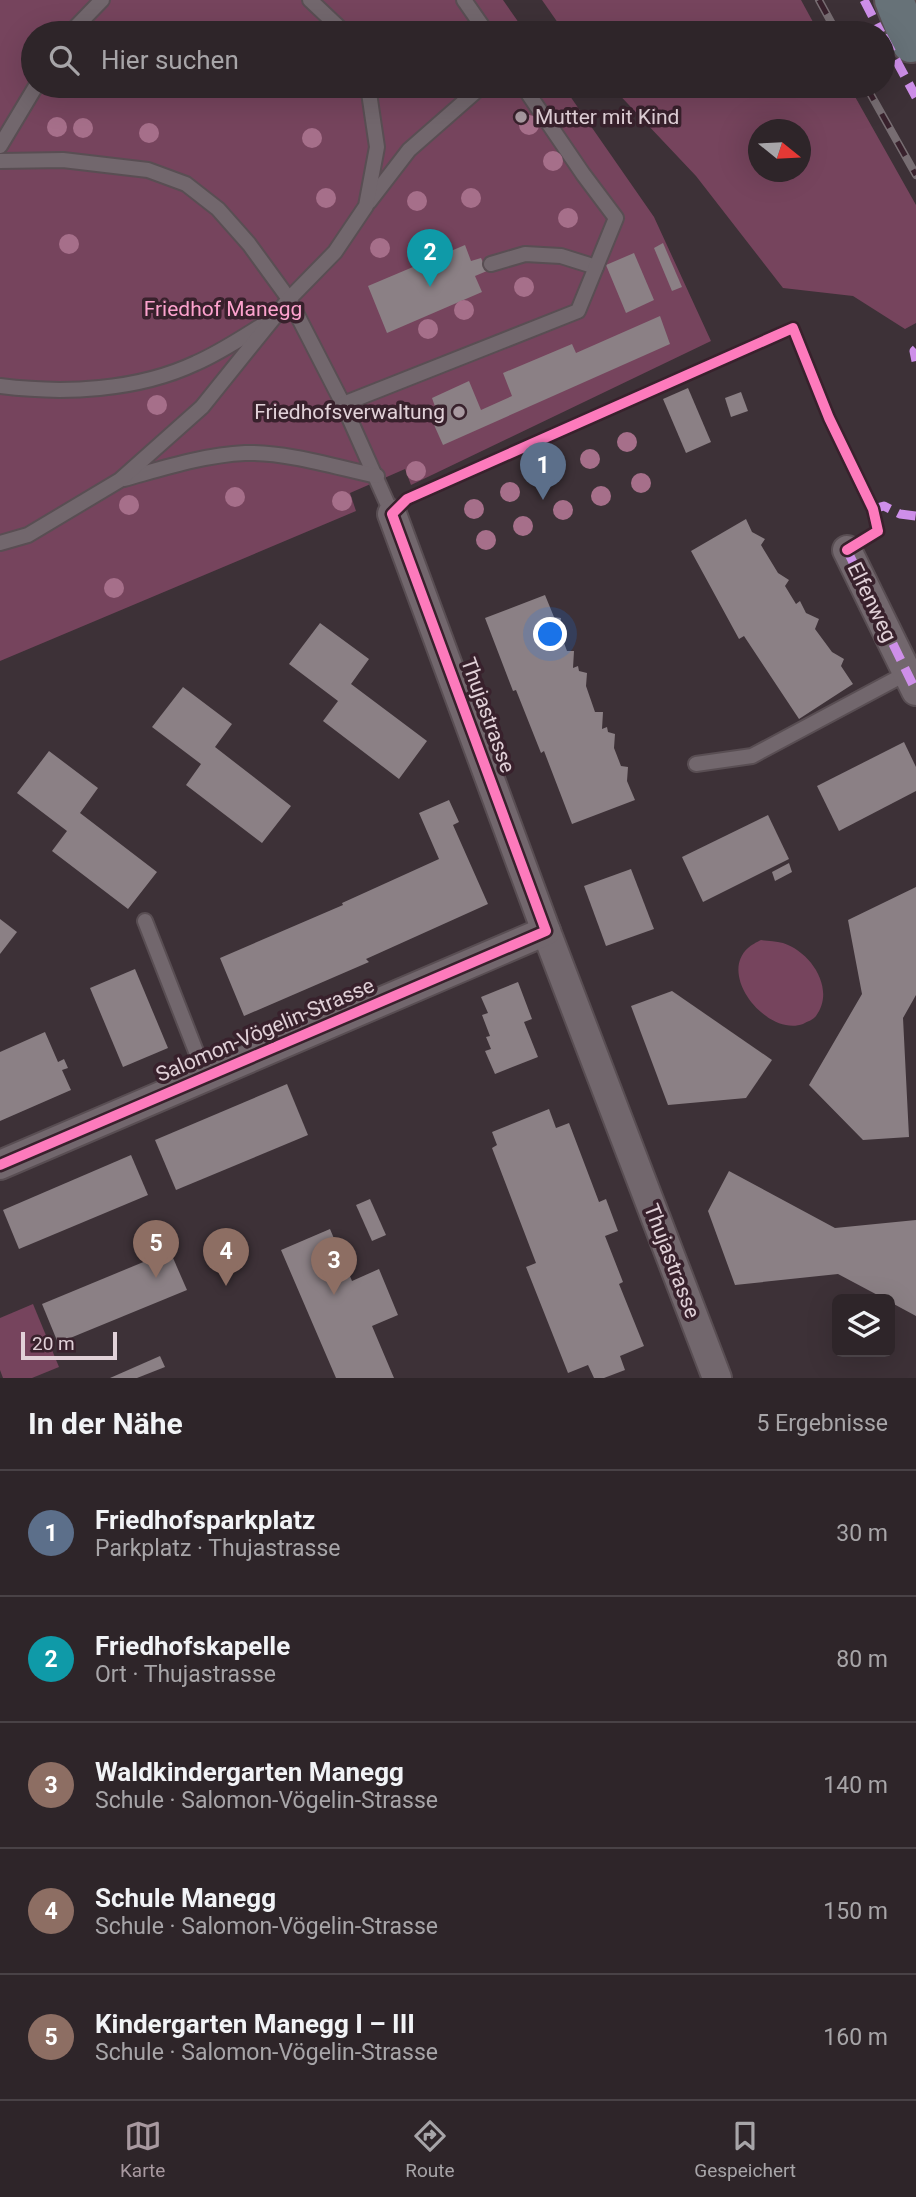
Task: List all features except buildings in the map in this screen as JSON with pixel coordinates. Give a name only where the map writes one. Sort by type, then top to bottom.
[{"type":"highway","points":[[894,0],[911,43]]},
{"type":"street","name":"Thujastrasse","points":[[392,514],[546,930],[717,1378]]},
{"type":"street","name":"Elfenweg","points":[[847,550],[912,682]]},
{"type":"street","name":"Salomon-Vögelin-Strasse","points":[[0,1165],[546,930]]},
{"type":"lane","points":[[82,21],[102,0]]},
{"type":"lane","points":[[310,0],[332,21]]},
{"type":"lane","points":[[464,0],[479,21]]},
{"type":"lane","points":[[0,146],[29,98]]},
{"type":"lane","points":[[366,206],[377,147],[370,98]]},
{"type":"lane","points":[[0,543],[28,535],[120,480],[202,407],[289,299],[335,252],[409,150],[468,98]]},
{"type":"lane","points":[[343,404],[578,312],[616,218],[531,98]]},
{"type":"lane","points":[[0,161],[63,160],[148,170],[186,184],[218,209],[249,244],[289,299],[343,404],[392,514]]},
{"type":"lane","points":[[491,264],[524,254],[561,256],[596,267]]},
{"type":"lane","points":[[0,386],[89,389],[146,380],[195,364],[273,318]]},
{"type":"lane","points":[[120,480],[199,459],[247,453],[306,460],[377,476]]},
{"type":"lane","points":[[696,764],[752,755],[912,682]]},
{"type":"lane","points":[[145,921],[206,1077]]},
{"type":"green space","name":"Friedhof Manegg","points":[[0,0],[503,0],[518,21],[21,21],[21,98],[571,98],[654,217],[711,341],[411,485],[405,469],[350,493],[356,511],[0,661]]},
{"type":"green space","points":[[542,0],[801,0],[812,21],[557,21]]},
{"type":"green space","points":[[622,98],[856,98],[916,205],[916,323],[905,329],[853,296],[783,288],[696,176]]},
{"type":"green space","points":[[761,940],[780,942],[793,948],[803,954],[818,973],[823,994],[821,1005],[813,1019],[789,1026],[775,1022],[751,1001],[739,974],[740,960],[748,948]]},
{"type":"green space","points":[[33,1304],[59,1367],[32,1378],[3,1378],[0,1370],[0,1318]]},
{"type":"railway","points":[[819,0],[830,21]]},
{"type":"railway","points":[[873,98],[916,175]]},
{"type":"marked path","points":[[864,0],[875,21]]},
{"type":"marked path","points":[[895,58],[916,97]]},
{"type":"marked path","points":[[916,349],[916,361]]},
{"type":"marked path","points":[[873,509],[884,506],[900,514],[916,516]]},
{"type":"marked path","points":[[850,548],[847,550],[916,691]]},
{"type":"cycle path","points":[[0,1165],[546,931],[392,514],[407,499],[793,328],[829,418],[873,509],[878,531],[847,550]]},
{"type":"place","name":"Mutter mit Kind","points":[[521,117]]},
{"type":"place","name":"Friedhofskapelle","points":[[430,287]]},
{"type":"place","name":"Friedhofsverwaltung","points":[[459,412]]},
{"type":"place","name":"Friedhofsparkplatz","points":[[543,500]]},
{"type":"place","name":"Kindergarten Manegg I – III","points":[[156,1278]]},
{"type":"place","name":"Schule Manegg","points":[[226,1286]]},
{"type":"place","name":"Waldkindergarten Manegg","points":[[334,1295]]}]
